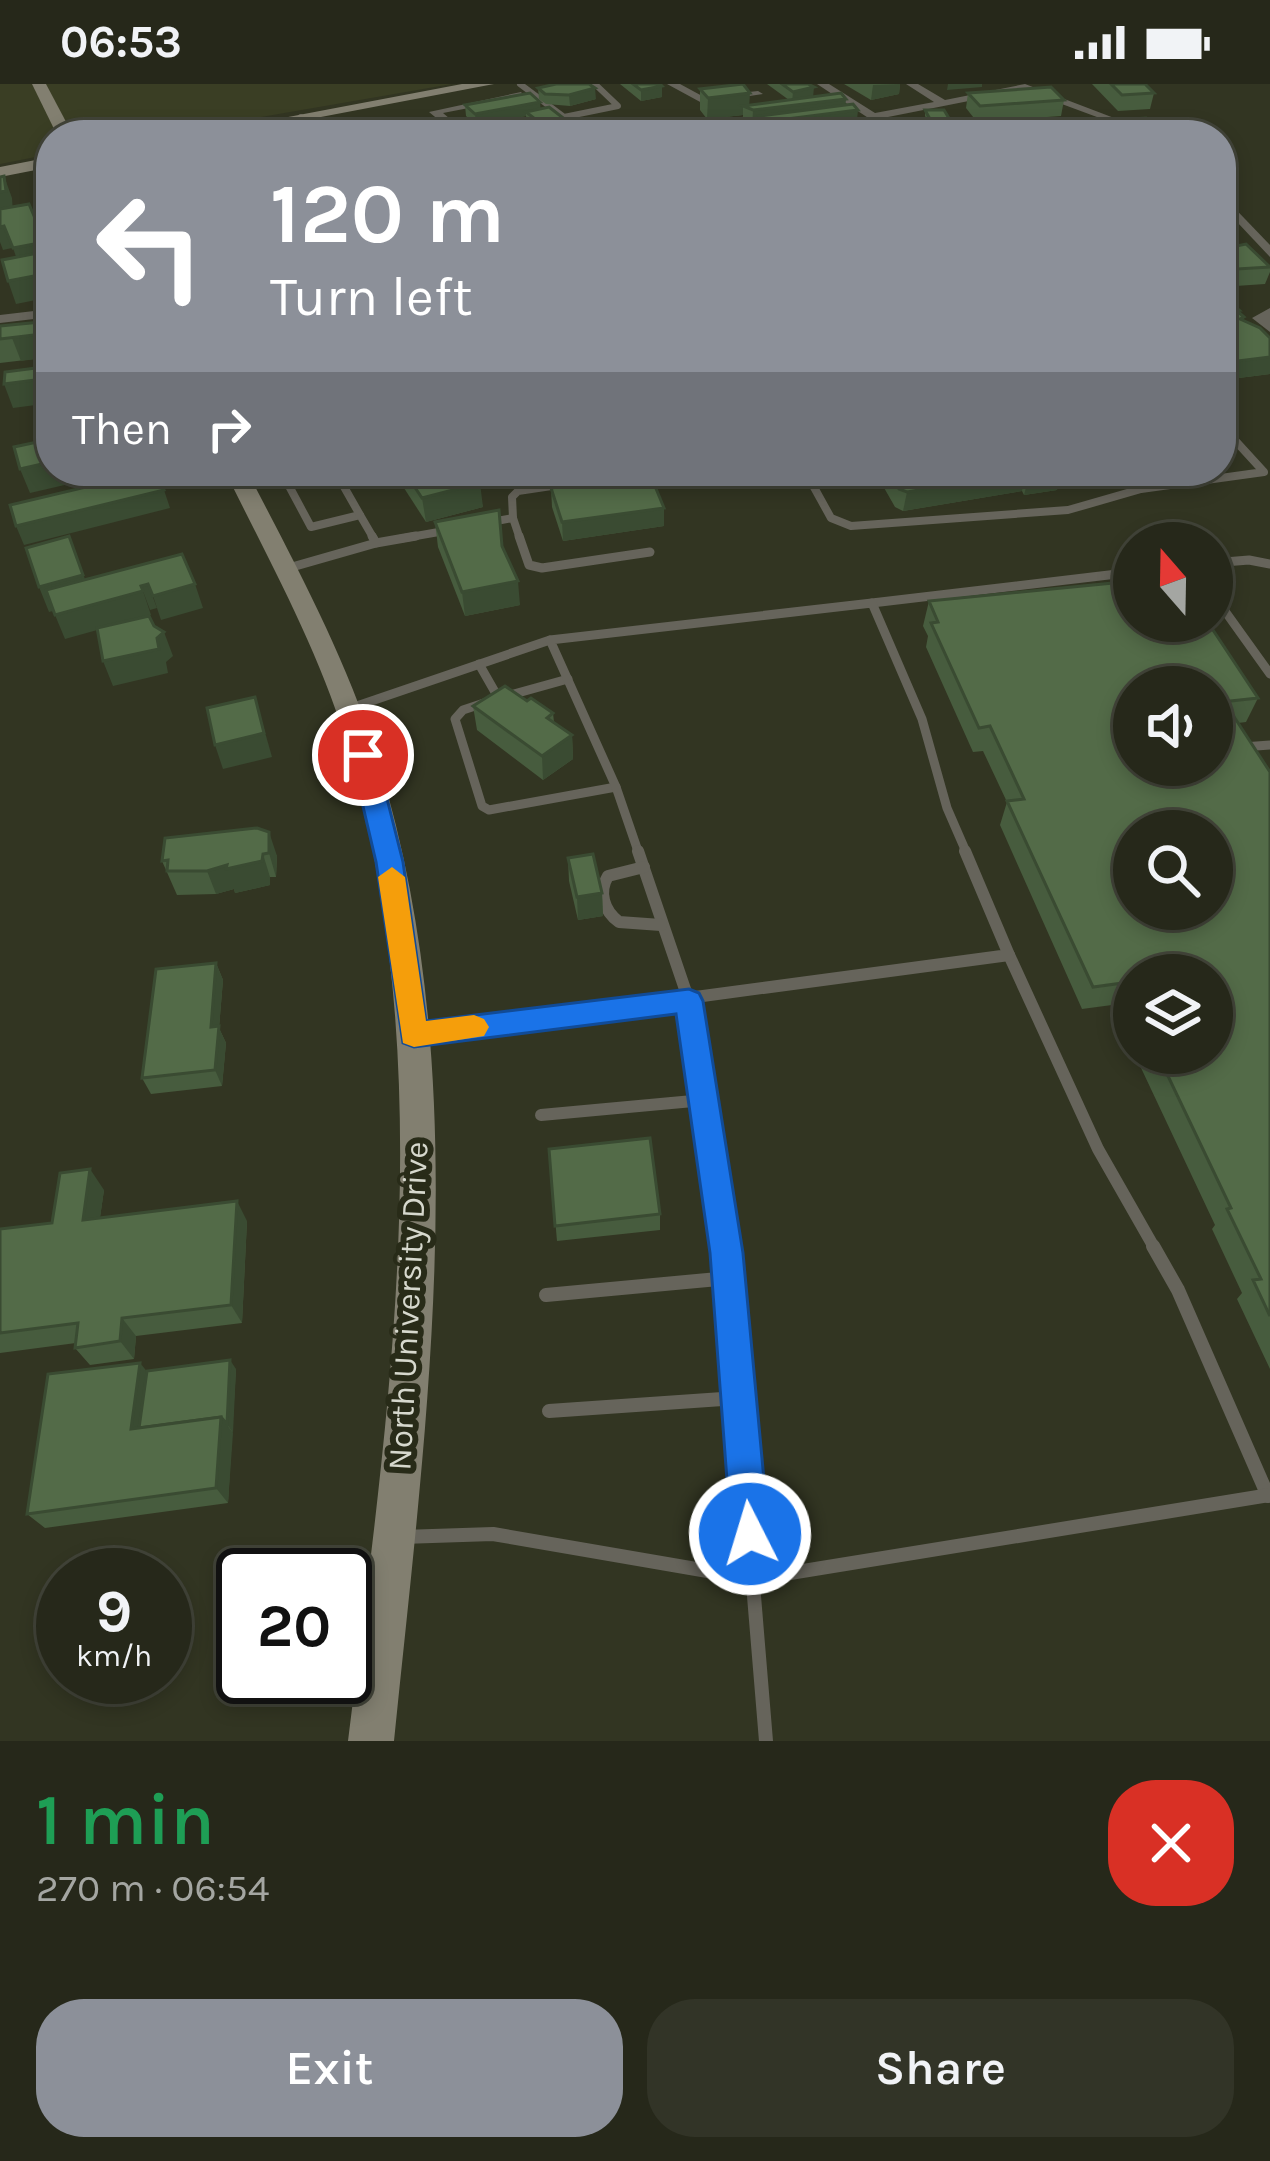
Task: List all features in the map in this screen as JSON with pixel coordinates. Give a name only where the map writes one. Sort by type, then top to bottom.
[{"type":"main road","points":[[39,84],[57,120]]},
{"type":"main road","points":[[284,120],[478,86],[491,92]]},
{"type":"main road","points":[[0,172],[36,165]]},
{"type":"main road","name":"North University Drive","points":[[244,486],[347,709],[389,862],[414,1034],[417,1271],[371,1741]]},
{"type":"street","points":[[672,84],[702,100],[758,94]]},
{"type":"street","points":[[742,84],[770,103]]},
{"type":"street","points":[[822,84],[878,120]]},
{"type":"street","points":[[911,84],[942,102]]},
{"type":"street","points":[[873,117],[1033,88],[1114,120]]},
{"type":"street","points":[[444,120],[434,112],[491,92],[520,90]]},
{"type":"street","points":[[1236,215],[1270,254]]},
{"type":"street","points":[[1270,312],[1259,318],[1270,328]]},
{"type":"street","points":[[0,319],[36,315]]},
{"type":"lane","points":[[520,90],[565,117],[618,106],[596,84]]},
{"type":"lane","points":[[1236,440],[1267,472]]},
{"type":"lane","points":[[1236,476],[1267,472]]},
{"type":"lane","points":[[289,486],[311,527],[360,515]]},
{"type":"lane","points":[[344,486],[376,543]]},
{"type":"lane","points":[[552,486],[518,491],[512,497],[513,518],[529,565],[542,568],[650,552]]},
{"type":"lane","points":[[813,486],[831,518],[851,526],[1068,510],[1163,486]]},
{"type":"lane","points":[[285,569],[376,543],[513,518]]},
{"type":"lane","points":[[1233,561],[1270,564]]},
{"type":"lane","points":[[347,709],[550,640],[1113,574]]},
{"type":"lane","points":[[393,1538],[493,1534],[754,1579],[1269,1495],[1178,1290],[1098,1149],[1009,955],[947,808],[922,719],[872,603]]},
{"type":"lane","points":[[1233,622],[1270,674]]},
{"type":"lane","points":[[550,640],[616,787],[689,1001],[728,1278],[766,1741]]},
{"type":"lane","points":[[479,664],[500,699]]},
{"type":"lane","points":[[568,679],[456,715],[482,806],[498,811],[616,787]]},
{"type":"lane","points":[[1235,748],[1270,745]]},
{"type":"lane","points":[[644,867],[608,876],[602,886],[607,912],[613,921],[631,928],[661,925]]},
{"type":"lane","points":[[414,1034],[1009,955]]},
{"type":"lane","points":[[541,1115],[704,1100]]},
{"type":"lane","points":[[546,1295],[728,1278]]},
{"type":"lane","points":[[549,1411],[737,1398]]},
{"type":"shaded area","points":[[0,84],[452,84],[244,120],[36,120],[36,157],[0,164]]},
{"type":"building","points":[[556,84],[595,88],[569,95],[545,94],[538,88]]},
{"type":"building","points":[[633,84],[660,84],[662,86],[641,90]]},
{"type":"building","points":[[743,84],[750,93],[708,98],[700,89]]},
{"type":"building","points":[[782,84],[808,84],[814,87],[793,92]]},
{"type":"building","points":[[1111,84],[1145,84],[1154,93],[1122,95]]},
{"type":"building","points":[[1051,87],[1064,100],[980,106],[968,93]]},
{"type":"building","points":[[530,93],[540,102],[475,114],[465,105]]},
{"type":"building","points":[[841,93],[846,99],[753,110],[743,106]]},
{"type":"building","points":[[853,104],[858,110],[779,120],[759,116]]},
{"type":"building","points":[[549,107],[566,120],[536,120],[526,112]]},
{"type":"building","points":[[925,110],[944,110],[950,120],[930,120]]},
{"type":"building","points":[[29,204],[36,221],[36,244],[13,248],[4,226],[0,227],[0,209]]},
{"type":"building","points":[[1246,244],[1270,267],[1236,269],[1236,246]]},
{"type":"building","points":[[36,253],[36,276],[8,281],[2,260]]},
{"type":"building","points":[[1236,310],[1244,317],[1240,319],[1270,338],[1270,357],[1238,361]]},
{"type":"building","points":[[36,322],[36,335],[0,339],[0,326]]},
{"type":"building","points":[[36,368],[36,380],[4,384],[5,372]]},
{"type":"building","points":[[36,442],[36,465],[20,469],[14,447]]},
{"type":"building","points":[[92,486],[162,486],[164,490],[16,526],[10,505]]},
{"type":"building","points":[[414,486],[468,486],[422,498]]},
{"type":"building","points":[[655,486],[664,508],[562,522],[551,488]]},
{"type":"building","points":[[897,486],[943,486],[907,492]]},
{"type":"building","points":[[499,510],[502,546],[518,581],[462,592],[435,522]]},
{"type":"building","points":[[69,536],[83,575],[39,587],[26,548]]},
{"type":"building","points":[[182,554],[195,584],[153,596],[148,584],[141,586],[143,591],[55,615],[46,590]]},
{"type":"building","points":[[1113,583],[1113,642],[1221,642],[1258,698],[1233,701],[1233,666],[1113,666],[1113,786],[1233,786],[1233,715],[1270,772],[1270,1316],[1253,1280],[1261,1279],[1227,1209],[1231,1208],[1167,1074],[1233,1074],[1233,954],[1113,954],[1113,984],[1093,987],[1007,801],[1024,799],[990,726],[979,728],[931,623],[938,622],[929,601]]},
{"type":"building","points":[[149,616],[164,632],[157,638],[159,649],[103,661],[97,628]]},
{"type":"building","points":[[505,686],[553,713],[547,718],[572,735],[542,756],[473,706]]},
{"type":"building","points":[[255,697],[264,733],[215,745],[207,708]]},
{"type":"building","points":[[257,828],[269,832],[269,853],[263,854],[262,861],[207,871],[167,871],[168,860],[162,861],[165,838]]},
{"type":"building","points":[[593,854],[602,893],[577,897],[568,858]]},
{"type":"building","points":[[216,963],[211,1027],[219,1026],[215,1070],[142,1078],[156,969]]},
{"type":"building","points":[[650,1138],[660,1214],[555,1226],[549,1149]]},
{"type":"building","points":[[90,1169],[83,1220],[237,1201],[231,1305],[122,1318],[120,1341],[75,1348],[78,1323],[0,1333],[0,1229],[52,1223],[60,1173]]},
{"type":"building","points":[[230,1360],[227,1424],[221,1417],[139,1428],[147,1371]]},
{"type":"building","points":[[140,1363],[131,1429],[221,1417],[216,1488],[27,1514],[48,1374]]},
{"type":"slow traffic","points":[[392,877],[414,1034],[474,1027]]},
{"type":"route","points":[[363,755],[389,862],[414,1034],[689,1001],[726,1253],[750,1534]]}]
